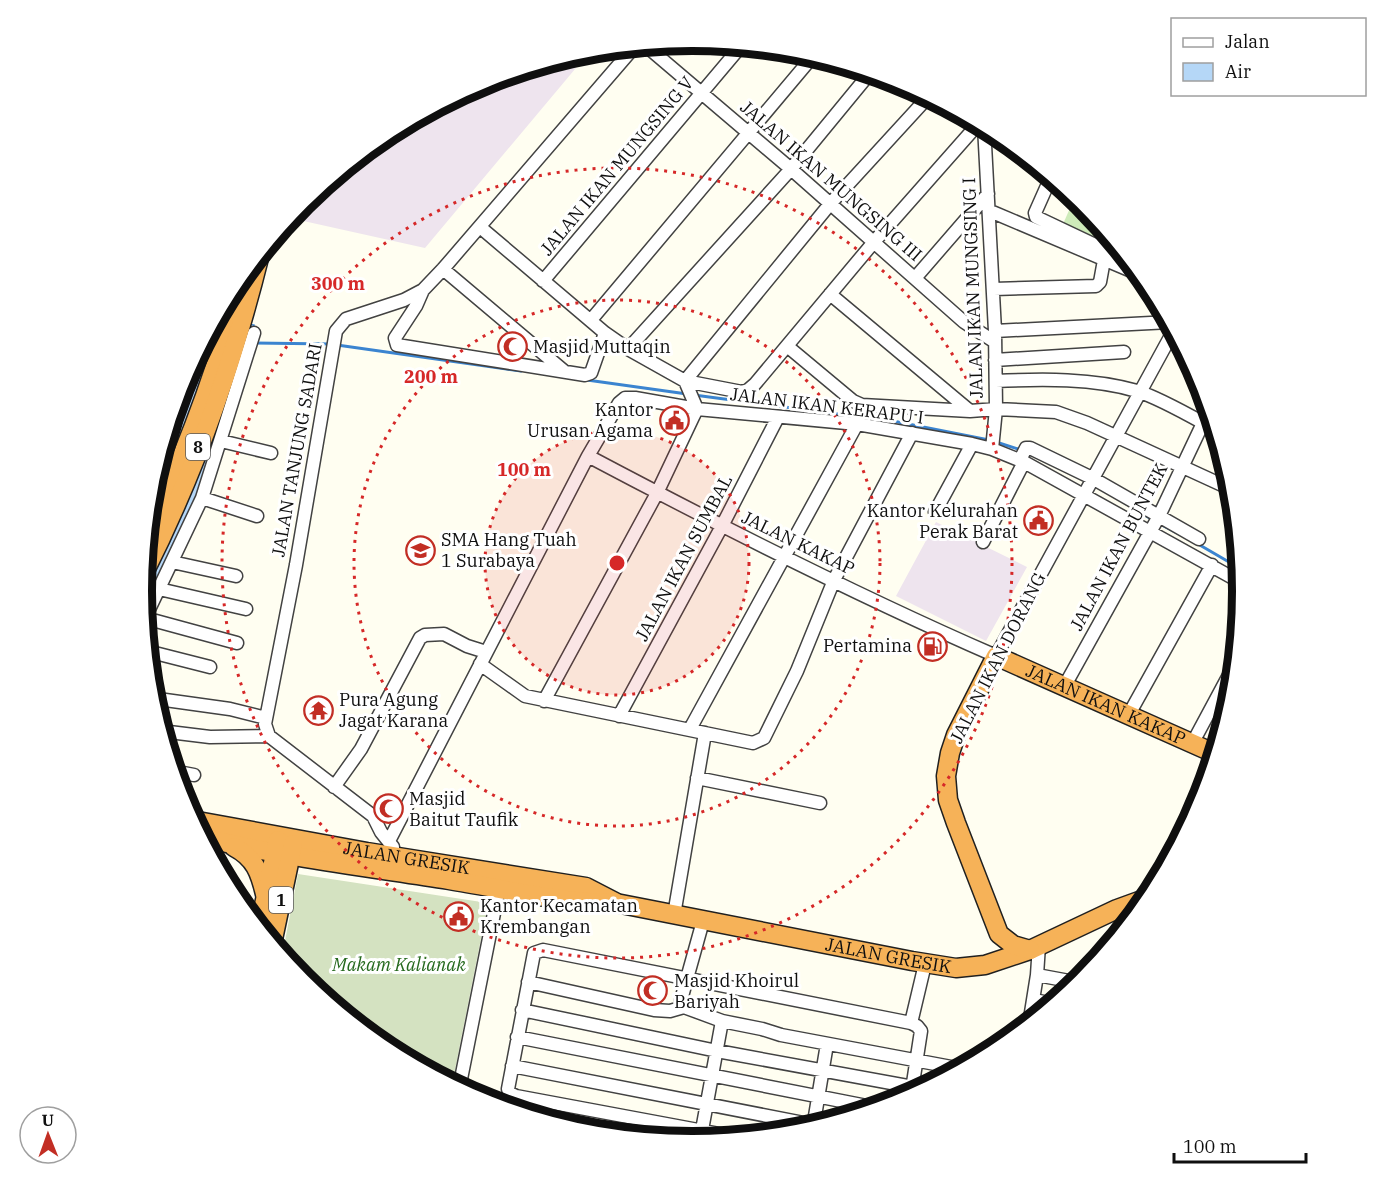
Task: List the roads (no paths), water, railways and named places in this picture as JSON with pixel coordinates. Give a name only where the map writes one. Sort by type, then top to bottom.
[{"type":"highway","name":"8","points":[[153,553],[182,492],[251,280]]},
{"type":"highway","name":"8","points":[[157,515],[238,315],[239,297]]},
{"type":"highway","name":"JALAN IKAN KAKAP","points":[[996,656],[1208,751]]},
{"type":"highway","name":"JALAN IKAN DORANG","points":[[996,656],[956,735],[946,776],[951,808],[999,934]]},
{"type":"highway","name":"JALAN GRESIK","points":[[204,823],[327,861],[582,903],[616,903],[925,964],[956,968],[985,965],[1126,914]]},
{"type":"highway","name":"JALAN GRESIK","points":[[212,839],[229,843],[367,852],[401,857],[586,887],[616,903]]},
{"type":"highway","points":[[229,843],[246,853],[253,861],[273,897],[297,875],[312,866],[327,861]]},
{"type":"highway","name":"1","points":[[272,932],[273,897],[284,846]]},
{"type":"highway","name":"1","points":[[262,920],[273,897]]},
{"type":"highway","points":[[985,965],[995,950],[999,934],[1013,945],[1034,947]]},
{"type":"street","name":"JALAN IKAN MUNGSING III","points":[[653,52],[791,169],[873,243],[916,277],[964,322],[995,337]]},
{"type":"street","name":"JALAN IKAN MUNGSING V","points":[[543,281],[735,53]]},
{"type":"street","name":"JALAN TANJUNG SADARI","points":[[268,736],[266,718],[296,565],[336,331],[346,320],[404,300],[423,290],[627,55]]},
{"type":"street","points":[[591,320],[807,63]]},
{"type":"street","points":[[628,349],[791,169],[865,80]]},
{"type":"street","points":[[687,386],[830,204],[923,103]]},
{"type":"street","points":[[480,227],[605,333],[628,349],[687,386],[742,392],[748,390],[787,346],[873,243],[973,130]]},
{"type":"street","name":"JALAN IKAN MUNGSING I","points":[[985,137],[994,289],[996,409],[992,445]]},
{"type":"street","points":[[1048,185],[1035,213],[1036,217],[1114,254]]},
{"type":"street","points":[[916,277],[988,194]]},
{"type":"street","points":[[990,211],[1125,268]]},
{"type":"street","points":[[994,289],[1096,286],[1100,282],[1104,260]]},
{"type":"street","points":[[443,269],[565,372]]},
{"type":"street","points":[[423,290],[416,306],[395,338],[397,345],[585,375],[591,373],[605,333]]},
{"type":"street","points":[[830,294],[970,411]]},
{"type":"street","points":[[995,337],[1161,323]]},
{"type":"street","name":"JALAN IKAN DORANG","points":[[996,656],[1169,338]]},
{"type":"street","points":[[152,602],[202,498],[253,339]]},
{"type":"street","points":[[787,346],[853,401],[862,405],[970,411],[996,409],[1056,412],[1117,436],[1222,484]]},
{"type":"street","points":[[995,360],[1124,352]]},
{"type":"street","points":[[996,381],[1078,382],[1117,387],[1139,392],[1206,424]]},
{"type":"street","points":[[544,701],[657,493],[697,408],[687,386]]},
{"type":"street","name":"JALAN IKAN KERAPU I","points":[[588,456],[619,403],[626,398],[697,408],[856,424],[972,444],[992,445],[1022,461],[1089,487],[1154,524],[1232,577]]},
{"type":"street","name":"JALAN IKAN SUMBAL","points":[[619,716],[778,417]]},
{"type":"street","name":"JALAN IKAN BUNTEK","points":[[1064,687],[1154,524],[1203,423]]},
{"type":"street","points":[[690,729],[856,424]]},
{"type":"street","points":[[480,664],[525,696],[544,701],[753,743],[764,738],[797,670],[834,580],[912,433]]},
{"type":"street","points":[[221,441],[271,453]]},
{"type":"street","points":[[935,512],[972,444]]},
{"type":"street","points":[[983,543],[1026,448],[1030,448],[1089,487],[1154,524],[1199,539]]},
{"type":"street","points":[[367,852],[385,837],[480,664],[588,456]]},
{"type":"street","name":"JALAN KAKAP","points":[[588,456],[785,557],[996,656]]},
{"type":"street","points":[[202,498],[257,516]]},
{"type":"street","points":[[172,562],[236,576]]},
{"type":"street","points":[[1128,716],[1212,565]]},
{"type":"street","points":[[159,589],[246,609]]},
{"type":"street","points":[[153,621],[237,643]]},
{"type":"street","points":[[334,787],[361,749],[420,638],[425,635],[444,634],[467,646],[486,652]]},
{"type":"street","points":[[155,653],[210,667]]},
{"type":"street","points":[[1192,744],[1224,684]]},
{"type":"street","points":[[163,699],[230,709],[266,718]]},
{"type":"street","points":[[170,732],[201,736],[268,736],[373,816],[385,837],[401,857]]},
{"type":"street","points":[[674,915],[705,733]]},
{"type":"street","points":[[183,773],[194,775]]},
{"type":"street","points":[[697,778],[820,803]]},
{"type":"street","points":[[461,1080],[499,888]]},
{"type":"street","points":[[684,1007],[681,1000],[703,921]]},
{"type":"street","points":[[1032,1011],[1037,975],[1034,947]]},
{"type":"street","points":[[705,1132],[510,1093],[508,1089],[512,1065],[534,953],[543,950],[911,1023],[921,1031],[913,1084]]},
{"type":"street","points":[[911,1023],[925,964]]},
{"type":"street","points":[[1037,975],[1067,981]]},
{"type":"street","points":[[528,982],[654,1010],[670,1011],[684,1007],[722,1021],[781,1035],[949,1067]]},
{"type":"street","points":[[1034,1000],[1043,1002]]},
{"type":"street","points":[[522,1010],[717,1051],[822,1070],[902,1090]]},
{"type":"street","points":[[702,1130],[722,1021]]},
{"type":"street","points":[[517,1038],[861,1105]]},
{"type":"street","points":[[816,1118],[817,1096],[826,1050]]},
{"type":"street","points":[[512,1065],[796,1122]]},
{"type":"water","points":[[225,320],[254,325],[250,342],[202,495],[152,594],[156,521],[162,486],[180,418],[207,352]]},
{"type":"waterway","points":[[253,343],[331,344]]},
{"type":"waterway","points":[[337,345],[521,371]]},
{"type":"waterway","points":[[587,380],[687,394]]},
{"type":"waterway","points":[[694,395],[898,422],[989,440]]},
{"type":"waterway","points":[[996,442],[1021,450]]},
{"type":"waterway","points":[[1125,503],[1153,520]]},
{"type":"waterway","points":[[1158,523],[1179,534]]},
{"type":"waterway","points":[[1198,544],[1231,563]]},
{"type":"place","name":"Masjid Muttaqin","points":[[512,347]]},
{"type":"place","name":"Kantor Urusan Agama","points":[[674,420]]},
{"type":"place","name":"Kantor Kelurahan Perak Barat","points":[[1039,521]]},
{"type":"place","name":"SMA Hang Tuah 1 Surabaya","points":[[420,550]]},
{"type":"place","name":"Pertamina","points":[[933,646]]},
{"type":"place","name":"Pura Agung Jagat Karana","points":[[318,710]]},
{"type":"place","name":"Masjid Baitut Taufik","points":[[388,809]]},
{"type":"place","name":"Kantor Kecamatan Krembangan","points":[[459,916]]},
{"type":"place","name":"Masjid Khoirul Bariyah","points":[[653,991]]},
{"type":"park label","name":"Makam Kalianak","points":[[399,965]]}]
